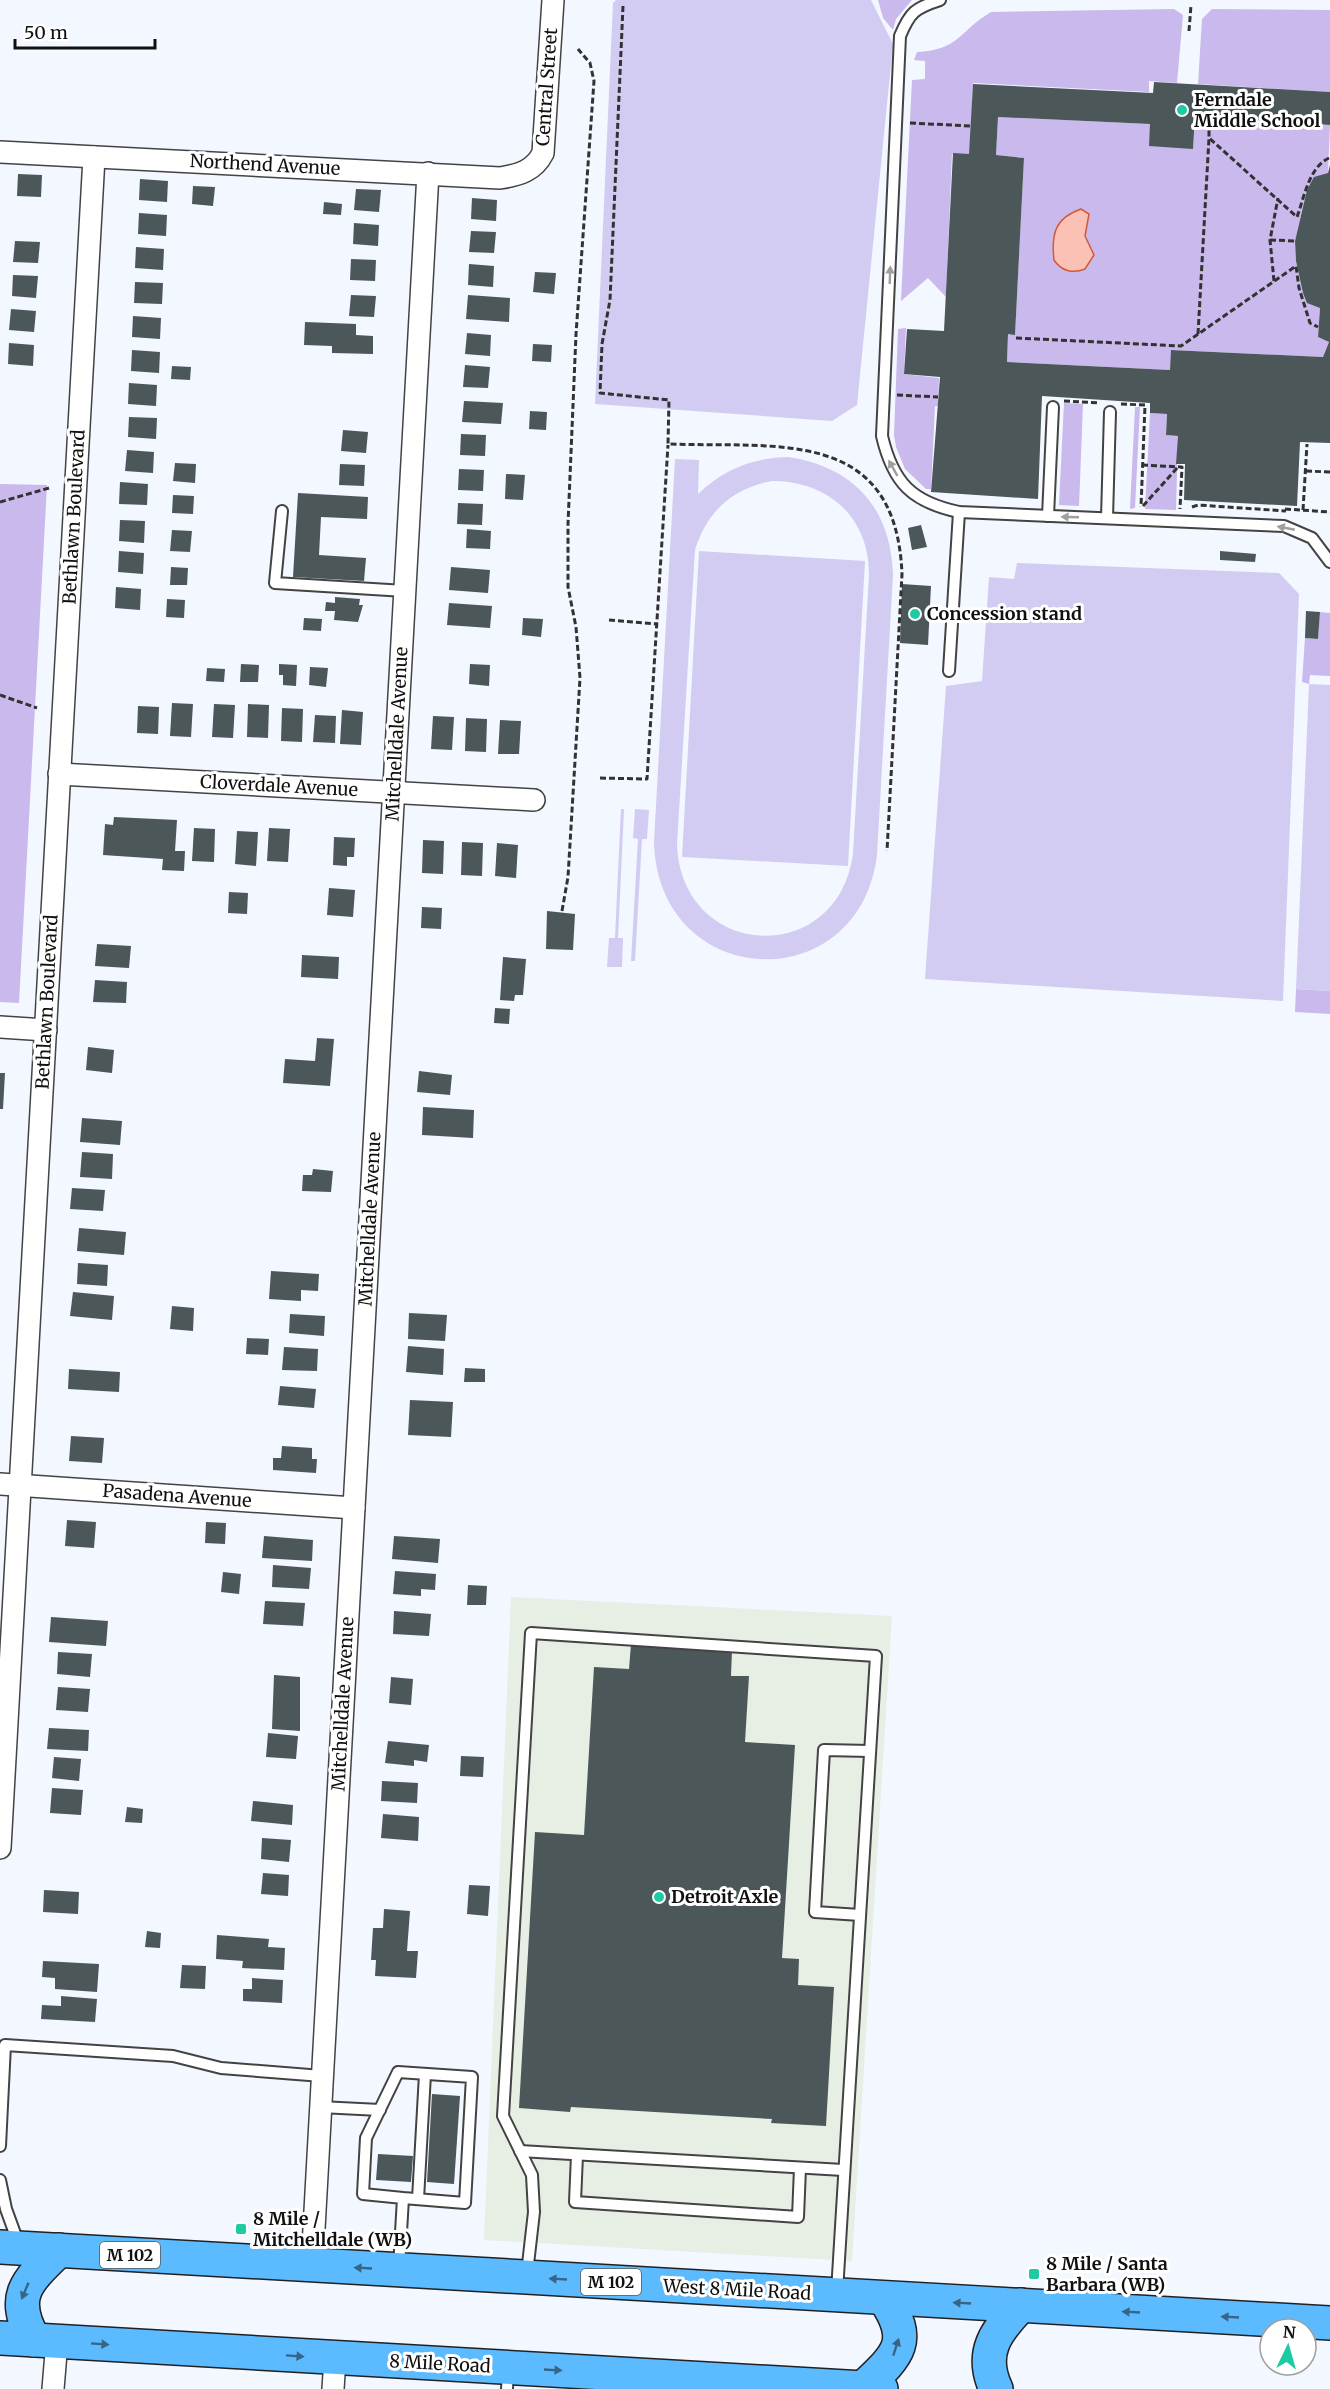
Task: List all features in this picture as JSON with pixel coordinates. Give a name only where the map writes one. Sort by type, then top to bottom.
[{"type":"highway","name":"West 8 Mile Road","points":[[10,2248],[1330,2323]]},
{"type":"highway","points":[[46,2340],[23,2316],[22,2293],[36,2273],[59,2250]]},
{"type":"highway","points":[[872,2389],[896,2353],[899,2342],[900,2330],[897,2318],[884,2298]]},
{"type":"highway","points":[[996,2389],[988,2363],[988,2352],[1000,2327],[1021,2305]]},
{"type":"highway","name":"8 Mile Road","points":[[0,2338],[46,2340],[334,2374],[872,2389]]},
{"type":"street","name":"Central Street","points":[[529,170],[538,163],[545,142],[553,0]]},
{"type":"street","name":"Northend Avenue","points":[[0,152],[500,177],[529,170]]},
{"type":"street","name":"Bethlawn Boulevard","points":[[0,1848],[10,1485],[46,1030],[94,157]]},
{"type":"street","name":"Mitchelldale Avenue","points":[[312,2265],[428,173]]},
{"type":"street","name":"Cloverdale Avenue","points":[[59,774],[534,800]]},
{"type":"street","points":[[0,1027],[46,1030]]},
{"type":"street","name":"Pasadena Avenue","points":[[10,1485],[354,1508]]},
{"type":"street","points":[[46,2340],[53,2389]]},
{"type":"lane","points":[[940,0],[918,7],[907,20],[900,36],[882,436],[888,461],[902,484],[918,498],[933,506],[959,512],[1284,526],[1312,538],[1328,552]]},
{"type":"lane","points":[[1048,516],[1053,407]]},
{"type":"lane","points":[[1107,518],[1110,412]]},
{"type":"lane","points":[[282,511],[275,584],[405,591]]},
{"type":"lane","points":[[949,671],[959,512]]},
{"type":"lane","points":[[526,2277],[534,2212],[532,2175],[503,2116],[531,1634],[876,1656],[837,2295]]},
{"type":"lane","points":[[860,1916],[815,1912],[824,1750],[870,1751]]},
{"type":"lane","points":[[0,2146],[5,2045],[173,2056],[221,2068],[322,2076]]},
{"type":"lane","points":[[398,2072],[425,2074],[472,2077],[465,2203],[363,2194],[366,2138],[398,2072]]},
{"type":"lane","points":[[418,2199],[425,2074]]},
{"type":"lane","points":[[320,2107],[380,2110]]},
{"type":"lane","points":[[520,2151],[843,2170]]},
{"type":"lane","points":[[577,2155],[575,2202],[798,2217],[800,2168]]},
{"type":"lane","points":[[0,2180],[10,2248]]},
{"type":"lane","points":[[399,2270],[403,2198]]},
{"type":"path","points":[[1190,31],[1191,5]]},
{"type":"path","points":[[600,778],[647,779],[668,444],[669,400],[600,393],[602,344],[610,300],[623,6]]},
{"type":"path","points":[[562,911],[568,877],[580,678],[576,627],[568,587],[568,524],[576,334],[594,81],[590,63],[578,49]]},
{"type":"path","points":[[906,123],[971,126]]},
{"type":"path","points":[[1198,334],[1209,138],[1209,130],[1202,125]]},
{"type":"path","points":[[1209,138],[1297,217],[1308,184],[1320,162],[1329,158]]},
{"type":"path","points":[[1274,281],[1270,240],[1278,198]]},
{"type":"path","points":[[1270,240],[1295,241]]},
{"type":"path","points":[[1016,338],[1181,346],[1296,266],[1299,288],[1310,323],[1318,327]]},
{"type":"path","points":[[893,394],[938,397]]},
{"type":"path","points":[[668,444],[821,452],[847,463],[881,494],[895,524],[901,547],[902,574],[887,851]]},
{"type":"path","points":[[1304,510],[1307,444]]},
{"type":"path","points":[[1142,465],[1182,467],[1180,513]]},
{"type":"path","points":[[1141,508],[1178,467]]},
{"type":"path","points":[[1306,471],[1330,472]]},
{"type":"path","points":[[0,502],[49,488]]},
{"type":"path","points":[[1285,509],[1330,512]]},
{"type":"path","points":[[609,620],[657,624]]},
{"type":"path","points":[[0,695],[37,708]]},
{"type":"shaded area","points":[[616,0],[871,0],[893,44],[857,405],[832,421],[595,404],[613,3]]},
{"type":"shaded area","points":[[878,0],[912,0],[896,19],[893,30],[883,18]]},
{"type":"shaded area","points":[[1174,9],[1183,15],[1177,83],[1149,81],[1149,92],[973,83],[970,154],[952,154],[946,297],[928,278],[901,301],[912,80],[925,79],[925,61],[914,60],[917,52],[951,43],[991,12]]},
{"type":"shaded area","points":[[1212,9],[1330,10],[1330,92],[1198,84],[1202,19]]},
{"type":"shaded area","points":[[1195,116],[1330,125],[1328,173],[1307,190],[1295,241],[1296,261],[1303,293],[1320,308],[1318,337],[1329,342],[1323,357],[1172,350],[1170,370],[1007,362],[1008,334],[1015,334],[1024,158],[996,155],[998,117],[1150,124],[1193,149]]},
{"type":"shaded area","points":[[1081,209],[1089,214],[1085,236],[1094,255],[1085,269],[1068,270],[1060,267],[1054,260],[1054,235],[1065,217]]},
{"type":"shaded area","points":[[906,328],[904,374],[939,378],[938,406],[935,406],[931,489],[926,489],[905,469],[894,435],[898,329]]},
{"type":"shaded area","points":[[1064,403],[1083,404],[1079,506],[1059,505]]},
{"type":"shaded area","points":[[1135,407],[1140,407],[1135,508],[1130,509]]},
{"type":"shaded area","points":[[1150,413],[1167,414],[1166,435],[1178,436],[1176,510],[1145,509]]},
{"type":"shaded area","points":[[788,457],[811,462],[832,470],[850,481],[876,511],[885,530],[891,551],[893,575],[877,855],[862,902],[835,936],[800,954],[760,959],[722,950],[688,927],[664,891],[654,842],[675,459],[699,460],[698,494],[718,478],[739,466]],"holes":[[[772,481],[792,483],[827,495],[842,506],[862,535],[867,554],[869,574],[853,854],[841,891],[819,917],[791,932],[760,936],[730,928],[704,911],[685,882],[677,844],[695,550],[700,536],[714,513],[734,496],[758,484]]]},
{"type":"shaded area","points":[[0,484],[47,485],[19,1003],[0,1002]]},
{"type":"shaded area","points":[[699,551],[865,561],[848,866],[682,857]]},
{"type":"shaded area","points":[[1017,563],[1279,573],[1299,594],[1283,1001],[925,979],[946,686],[982,681],[989,577],[1014,579]]},
{"type":"shaded area","points":[[1320,612],[1330,613],[1330,676],[1310,675],[1309,684],[1302,682],[1305,638],[1318,639]]},
{"type":"shaded area","points":[[1309,684],[1330,685],[1330,991],[1296,989]]},
{"type":"shaded area","points":[[621,809],[624,809],[618,938],[623,938],[622,967],[607,967],[609,938],[615,938]]},
{"type":"shaded area","points":[[635,809],[649,810],[647,839],[642,839],[635,961],[631,961],[638,839],[633,838]]},
{"type":"shaded area","points":[[1296,989],[1330,991],[1330,1014],[1295,1012]]},
{"type":"shaded area","points":[[511,1597],[892,1616],[852,2261],[484,2240]]},
{"type":"building","points":[[1154,82],[1330,92],[1330,125],[1195,116],[1193,149],[1149,146],[1150,124],[998,117],[996,155],[1024,158],[1015,335],[1008,334],[1007,362],[1170,370],[1171,350],[1323,357],[1329,342],[1318,337],[1320,308],[1307,303],[1303,293],[1296,261],[1295,241],[1307,190],[1314,177],[1328,173],[1330,165],[1330,443],[1300,442],[1297,506],[1184,500],[1185,464],[1176,464],[1178,436],[1166,435],[1167,414],[1150,413],[1150,403],[1042,396],[1038,499],[931,492],[940,377],[904,374],[907,329],[944,331],[953,153],[969,154],[973,84],[1153,93]]},
{"type":"building","points":[[18,174],[42,175],[41,197],[17,196]]},
{"type":"building","points":[[140,179],[168,181],[167,202],[139,200]]},
{"type":"building","points":[[193,186],[215,187],[213,206],[192,204]]},
{"type":"building","points":[[356,189],[381,190],[379,212],[354,210]]},
{"type":"building","points":[[472,198],[497,200],[496,221],[471,219]]},
{"type":"building","points":[[324,202],[342,204],[341,215],[323,214]]},
{"type":"building","points":[[139,213],[167,215],[166,236],[138,234]]},
{"type":"building","points":[[354,223],[379,225],[378,246],[353,244]]},
{"type":"building","points":[[471,231],[496,232],[494,253],[469,252]]},
{"type":"building","points":[[15,241],[40,242],[38,263],[13,262]]},
{"type":"building","points":[[136,247],[164,249],[163,270],[135,268]]},
{"type":"building","points":[[351,259],[376,260],[375,281],[350,280]]},
{"type":"building","points":[[469,264],[494,266],[493,287],[468,285]]},
{"type":"building","points":[[535,272],[556,273],[554,294],[533,292]]},
{"type":"building","points":[[13,275],[38,276],[36,298],[12,296]]},
{"type":"building","points":[[135,282],[163,283],[162,304],[134,303]]},
{"type":"building","points":[[351,295],[376,296],[374,317],[349,316]]},
{"type":"building","points":[[468,295],[510,298],[509,322],[466,319]]},
{"type":"building","points":[[11,309],[36,311],[34,332],[9,330]]},
{"type":"building","points":[[133,316],[161,318],[160,339],[132,337]]},
{"type":"building","points":[[305,322],[356,324],[356,335],[373,336],[373,354],[332,353],[332,346],[304,345]]},
{"type":"building","points":[[467,333],[491,335],[490,356],[465,354]]},
{"type":"building","points":[[9,343],[34,345],[33,366],[8,364]]},
{"type":"building","points":[[533,344],[552,345],[551,362],[532,361]]},
{"type":"building","points":[[132,350],[160,352],[159,373],[131,371]]},
{"type":"building","points":[[465,365],[490,367],[488,388],[463,387]]},
{"type":"building","points":[[172,366],[191,367],[190,380],[171,379]]},
{"type":"building","points":[[129,383],[157,385],[156,406],[128,404]]},
{"type":"building","points":[[464,401],[503,403],[501,424],[462,422]]},
{"type":"building","points":[[530,411],[547,412],[546,430],[529,429]]},
{"type":"building","points":[[129,417],[157,418],[156,439],[128,437]]},
{"type":"building","points":[[343,430],[368,432],[366,453],[341,451]]},
{"type":"building","points":[[461,434],[486,435],[485,456],[460,455]]},
{"type":"building","points":[[127,450],[154,452],[153,473],[125,471]]},
{"type":"building","points":[[175,463],[196,464],[195,483],[173,481]]},
{"type":"building","points":[[340,464],[365,465],[364,486],[339,485]]},
{"type":"building","points":[[459,469],[484,470],[483,491],[458,490]]},
{"type":"building","points":[[506,474],[525,475],[523,500],[505,499]]},
{"type":"building","points":[[120,482],[148,484],[147,505],[119,504]]},
{"type":"building","points":[[298,493],[368,497],[367,519],[321,517],[319,555],[366,558],[364,581],[293,577]]},
{"type":"building","points":[[173,495],[194,496],[193,514],[172,513]]},
{"type":"building","points":[[458,503],[483,504],[482,525],[457,524]]},
{"type":"building","points":[[120,520],[145,521],[144,543],[119,541]]},
{"type":"building","points":[[921,525],[927,547],[912,550],[908,528]]},
{"type":"building","points":[[467,529],[491,531],[490,549],[466,548]]},
{"type":"building","points":[[172,530],[192,531],[190,552],[170,551]]},
{"type":"building","points":[[119,551],[144,553],[143,574],[118,572]]},
{"type":"building","points":[[1220,551],[1256,554],[1255,562],[1220,560]]},
{"type":"building","points":[[171,567],[188,568],[187,585],[170,585]]},
{"type":"building","points":[[451,567],[490,570],[488,593],[449,590]]},
{"type":"building","name":"Concession stand","points":[[902,584],[931,586],[928,645],[900,643]]},
{"type":"building","points":[[116,587],[141,589],[140,610],[115,608]]},
{"type":"building","points":[[335,597],[360,599],[359,605],[363,605],[358,622],[334,620],[335,611],[325,611],[326,602],[335,603]]},
{"type":"building","points":[[167,599],[185,600],[184,618],[166,617]]},
{"type":"building","points":[[449,603],[492,606],[490,628],[447,625]]},
{"type":"building","points":[[1306,611],[1320,612],[1318,639],[1305,638]]},
{"type":"building","points":[[304,618],[322,619],[321,631],[303,630]]},
{"type":"building","points":[[523,618],[543,619],[541,637],[522,635]]},
{"type":"building","points":[[241,664],[259,665],[258,682],[240,682]]},
{"type":"building","points":[[279,664],[297,665],[296,686],[283,685],[283,675],[279,675]]},
{"type":"building","points":[[470,664],[490,665],[489,686],[469,684]]},
{"type":"building","points":[[310,667],[328,668],[326,687],[309,685]]},
{"type":"building","points":[[207,668],[225,669],[224,682],[206,681]]},
{"type":"building","points":[[172,703],[193,704],[191,737],[170,736]]},
{"type":"building","points":[[214,704],[235,705],[233,738],[212,737]]},
{"type":"building","points":[[248,704],[269,705],[268,738],[247,737]]},
{"type":"building","points":[[138,706],[159,707],[158,734],[137,733]]},
{"type":"building","points":[[282,708],[303,709],[302,742],[281,741]]},
{"type":"building","points":[[342,710],[363,712],[361,745],[340,744]]},
{"type":"building","points":[[315,715],[336,716],[335,743],[313,742]]},
{"type":"building","points":[[433,716],[454,717],[452,750],[431,749]]},
{"type":"building","points":[[466,718],[487,719],[486,752],[465,751]]},
{"type":"building","points":[[500,720],[521,721],[519,754],[498,754]]},
{"type":"building","points":[[114,817],[177,820],[175,851],[185,851],[184,871],[162,870],[163,859],[103,855],[105,824],[113,825]]},
{"type":"building","points":[[194,828],[215,829],[214,862],[192,861]]},
{"type":"building","points":[[269,828],[290,829],[288,862],[267,861]]},
{"type":"building","points":[[237,831],[258,832],[256,866],[235,864]]},
{"type":"building","points":[[334,837],[355,838],[354,857],[347,857],[347,866],[333,865]]},
{"type":"building","points":[[423,840],[444,841],[443,874],[422,873]]},
{"type":"building","points":[[462,842],[483,843],[482,876],[461,875]]},
{"type":"building","points":[[497,843],[518,845],[516,878],[495,876]]},
{"type":"building","points":[[329,888],[355,890],[353,917],[327,915]]},
{"type":"building","points":[[229,892],[248,893],[247,914],[228,913]]},
{"type":"building","points":[[422,907],[442,908],[441,929],[421,928]]},
{"type":"building","points":[[547,911],[575,914],[573,950],[546,949]]},
{"type":"building","points":[[97,944],[131,946],[129,968],[95,966]]},
{"type":"building","points":[[302,955],[339,957],[338,979],[301,977]]},
{"type":"building","points":[[503,957],[526,959],[523,995],[515,995],[514,1001],[500,1000]]},
{"type":"building","points":[[95,980],[127,982],[126,1003],[93,1002]]},
{"type":"building","points":[[495,1008],[510,1009],[509,1024],[494,1023]]},
{"type":"building","points":[[317,1038],[334,1039],[330,1086],[283,1083],[285,1059],[315,1061]]},
{"type":"building","points":[[88,1047],[114,1050],[112,1073],[86,1070]]},
{"type":"building","points":[[419,1071],[452,1075],[450,1095],[417,1092]]},
{"type":"building","points":[[0,1073],[5,1073],[3,1109],[0,1109]]},
{"type":"building","points":[[423,1107],[474,1110],[473,1138],[422,1135]]},
{"type":"building","points":[[82,1118],[122,1121],[120,1145],[80,1142]]},
{"type":"building","points":[[82,1152],[113,1154],[112,1179],[80,1177]]},
{"type":"building","points":[[313,1169],[333,1171],[331,1192],[302,1191],[303,1175],[312,1175]]},
{"type":"building","points":[[72,1188],[105,1190],[103,1211],[70,1209]]},
{"type":"building","points":[[79,1228],[126,1232],[124,1255],[77,1251]]},
{"type":"building","points":[[78,1263],[108,1265],[107,1286],[77,1284]]},
{"type":"building","points":[[271,1271],[319,1274],[318,1291],[301,1290],[301,1301],[269,1299]]},
{"type":"building","points":[[73,1292],[114,1296],[112,1320],[70,1316]]},
{"type":"building","points":[[172,1306],[194,1308],[193,1331],[170,1329]]},
{"type":"building","points":[[409,1313],[447,1315],[445,1341],[408,1339]]},
{"type":"building","points":[[290,1314],[325,1316],[324,1336],[289,1333]]},
{"type":"building","points":[[247,1338],[269,1339],[268,1355],[246,1354]]},
{"type":"building","points":[[408,1346],[444,1349],[443,1375],[406,1372]]},
{"type":"building","points":[[284,1347],[318,1349],[317,1371],[282,1370]]},
{"type":"building","points":[[465,1368],[485,1369],[485,1382],[464,1382]]},
{"type":"building","points":[[69,1369],[120,1372],[119,1392],[68,1389]]},
{"type":"building","points":[[280,1386],[316,1389],[314,1408],[278,1405]]},
{"type":"building","points":[[410,1400],[453,1402],[451,1437],[408,1435]]},
{"type":"building","points":[[71,1436],[104,1438],[102,1463],[69,1461]]},
{"type":"building","points":[[282,1446],[312,1448],[312,1459],[317,1459],[316,1473],[273,1470],[273,1458],[281,1458]]},
{"type":"building","points":[[67,1520],[96,1522],[94,1548],[65,1546]]},
{"type":"building","points":[[206,1522],[226,1523],[225,1544],[205,1543]]},
{"type":"building","points":[[264,1536],[313,1540],[312,1561],[262,1558]]},
{"type":"building","points":[[394,1536],[440,1539],[438,1563],[392,1559]]},
{"type":"building","points":[[273,1565],[311,1568],[309,1589],[272,1587]]},
{"type":"building","points":[[395,1571],[436,1574],[435,1590],[421,1589],[421,1596],[393,1594]]},
{"type":"building","points":[[223,1572],[241,1574],[239,1594],[221,1592]]},
{"type":"building","points":[[468,1585],[487,1586],[486,1605],[467,1605]]},
{"type":"building","points":[[265,1601],[305,1603],[303,1626],[263,1624]]},
{"type":"building","points":[[394,1611],[431,1614],[429,1636],[393,1634]]},
{"type":"building","points":[[51,1617],[108,1621],[106,1646],[49,1642]]},
{"type":"building","name":"Detroit Axle","points":[[631,1644],[732,1650],[731,1676],[749,1676],[745,1742],[795,1745],[782,1958],[799,1959],[798,1985],[834,1987],[826,2126],[771,2123],[772,2119],[571,2107],[570,2112],[519,2108],[535,1832],[584,1835],[594,1667],[629,1669]]},
{"type":"building","points":[[58,1652],[92,1654],[90,1677],[57,1674]]},
{"type":"building","points":[[274,1675],[300,1677],[300,1731],[272,1729]]},
{"type":"building","points":[[391,1677],[413,1679],[411,1705],[389,1703]]},
{"type":"building","points":[[58,1687],[90,1689],[88,1712],[56,1710]]},
{"type":"building","points":[[49,1728],[89,1730],[88,1751],[47,1749]]},
{"type":"building","points":[[268,1733],[298,1736],[296,1759],[266,1757]]},
{"type":"building","points":[[388,1741],[429,1745],[427,1762],[414,1760],[414,1766],[385,1763]]},
{"type":"building","points":[[461,1756],[484,1757],[483,1777],[460,1776]]},
{"type":"building","points":[[54,1757],[81,1759],[79,1781],[52,1778]]},
{"type":"building","points":[[382,1781],[418,1783],[417,1803],[381,1801]]},
{"type":"building","points":[[52,1788],[83,1790],[81,1815],[50,1813]]},
{"type":"building","points":[[253,1801],[293,1805],[292,1825],[251,1821]]},
{"type":"building","points":[[127,1807],[143,1809],[142,1823],[125,1822]]},
{"type":"building","points":[[383,1814],[419,1817],[418,1841],[381,1838]]},
{"type":"building","points":[[262,1838],[291,1840],[289,1862],[261,1859]]},
{"type":"building","points":[[263,1873],[289,1875],[288,1896],[261,1894]]},
{"type":"building","points":[[469,1885],[490,1886],[488,1916],[467,1914]]},
{"type":"building","points":[[44,1890],[79,1892],[78,1914],[43,1912]]},
{"type":"building","points":[[384,1909],[410,1911],[407,1951],[418,1951],[416,1978],[375,1976],[376,1960],[371,1960],[373,1928],[383,1928]]},
{"type":"building","points":[[147,1931],[161,1933],[160,1948],[145,1947]]},
{"type":"building","points":[[217,1935],[269,1939],[268,1947],[285,1948],[284,1970],[242,1968],[243,1961],[216,1959]]},
{"type":"building","points":[[43,1961],[99,1964],[97,1992],[55,1989],[55,1978],[42,1977]]},
{"type":"building","points":[[182,1965],[206,1966],[205,1989],[180,1988]]},
{"type":"building","points":[[252,1978],[283,1980],[282,2003],[243,2001],[243,1989],[252,1989]]},
{"type":"building","points":[[61,1996],[97,1999],[95,2022],[41,2019],[42,2005],[61,2006]]},
{"type":"building","points":[[432,2094],[460,2096],[454,2184],[427,2182]]},
{"type":"building","points":[[378,2154],[413,2156],[411,2182],[376,2180]]},
{"type":"place","name":"Ferndale Middle School","points":[[1182,110]]},
{"type":"place","name":"Concession stand","points":[[915,614]]},
{"type":"place","name":"Detroit Axle","points":[[659,1897]]},
{"type":"place","name":"8 Mile / Mitchelldale (WB)","points":[[241,2229]]},
{"type":"place","name":"8 Mile / Santa Barbara (WB)","points":[[1034,2274]]}]
